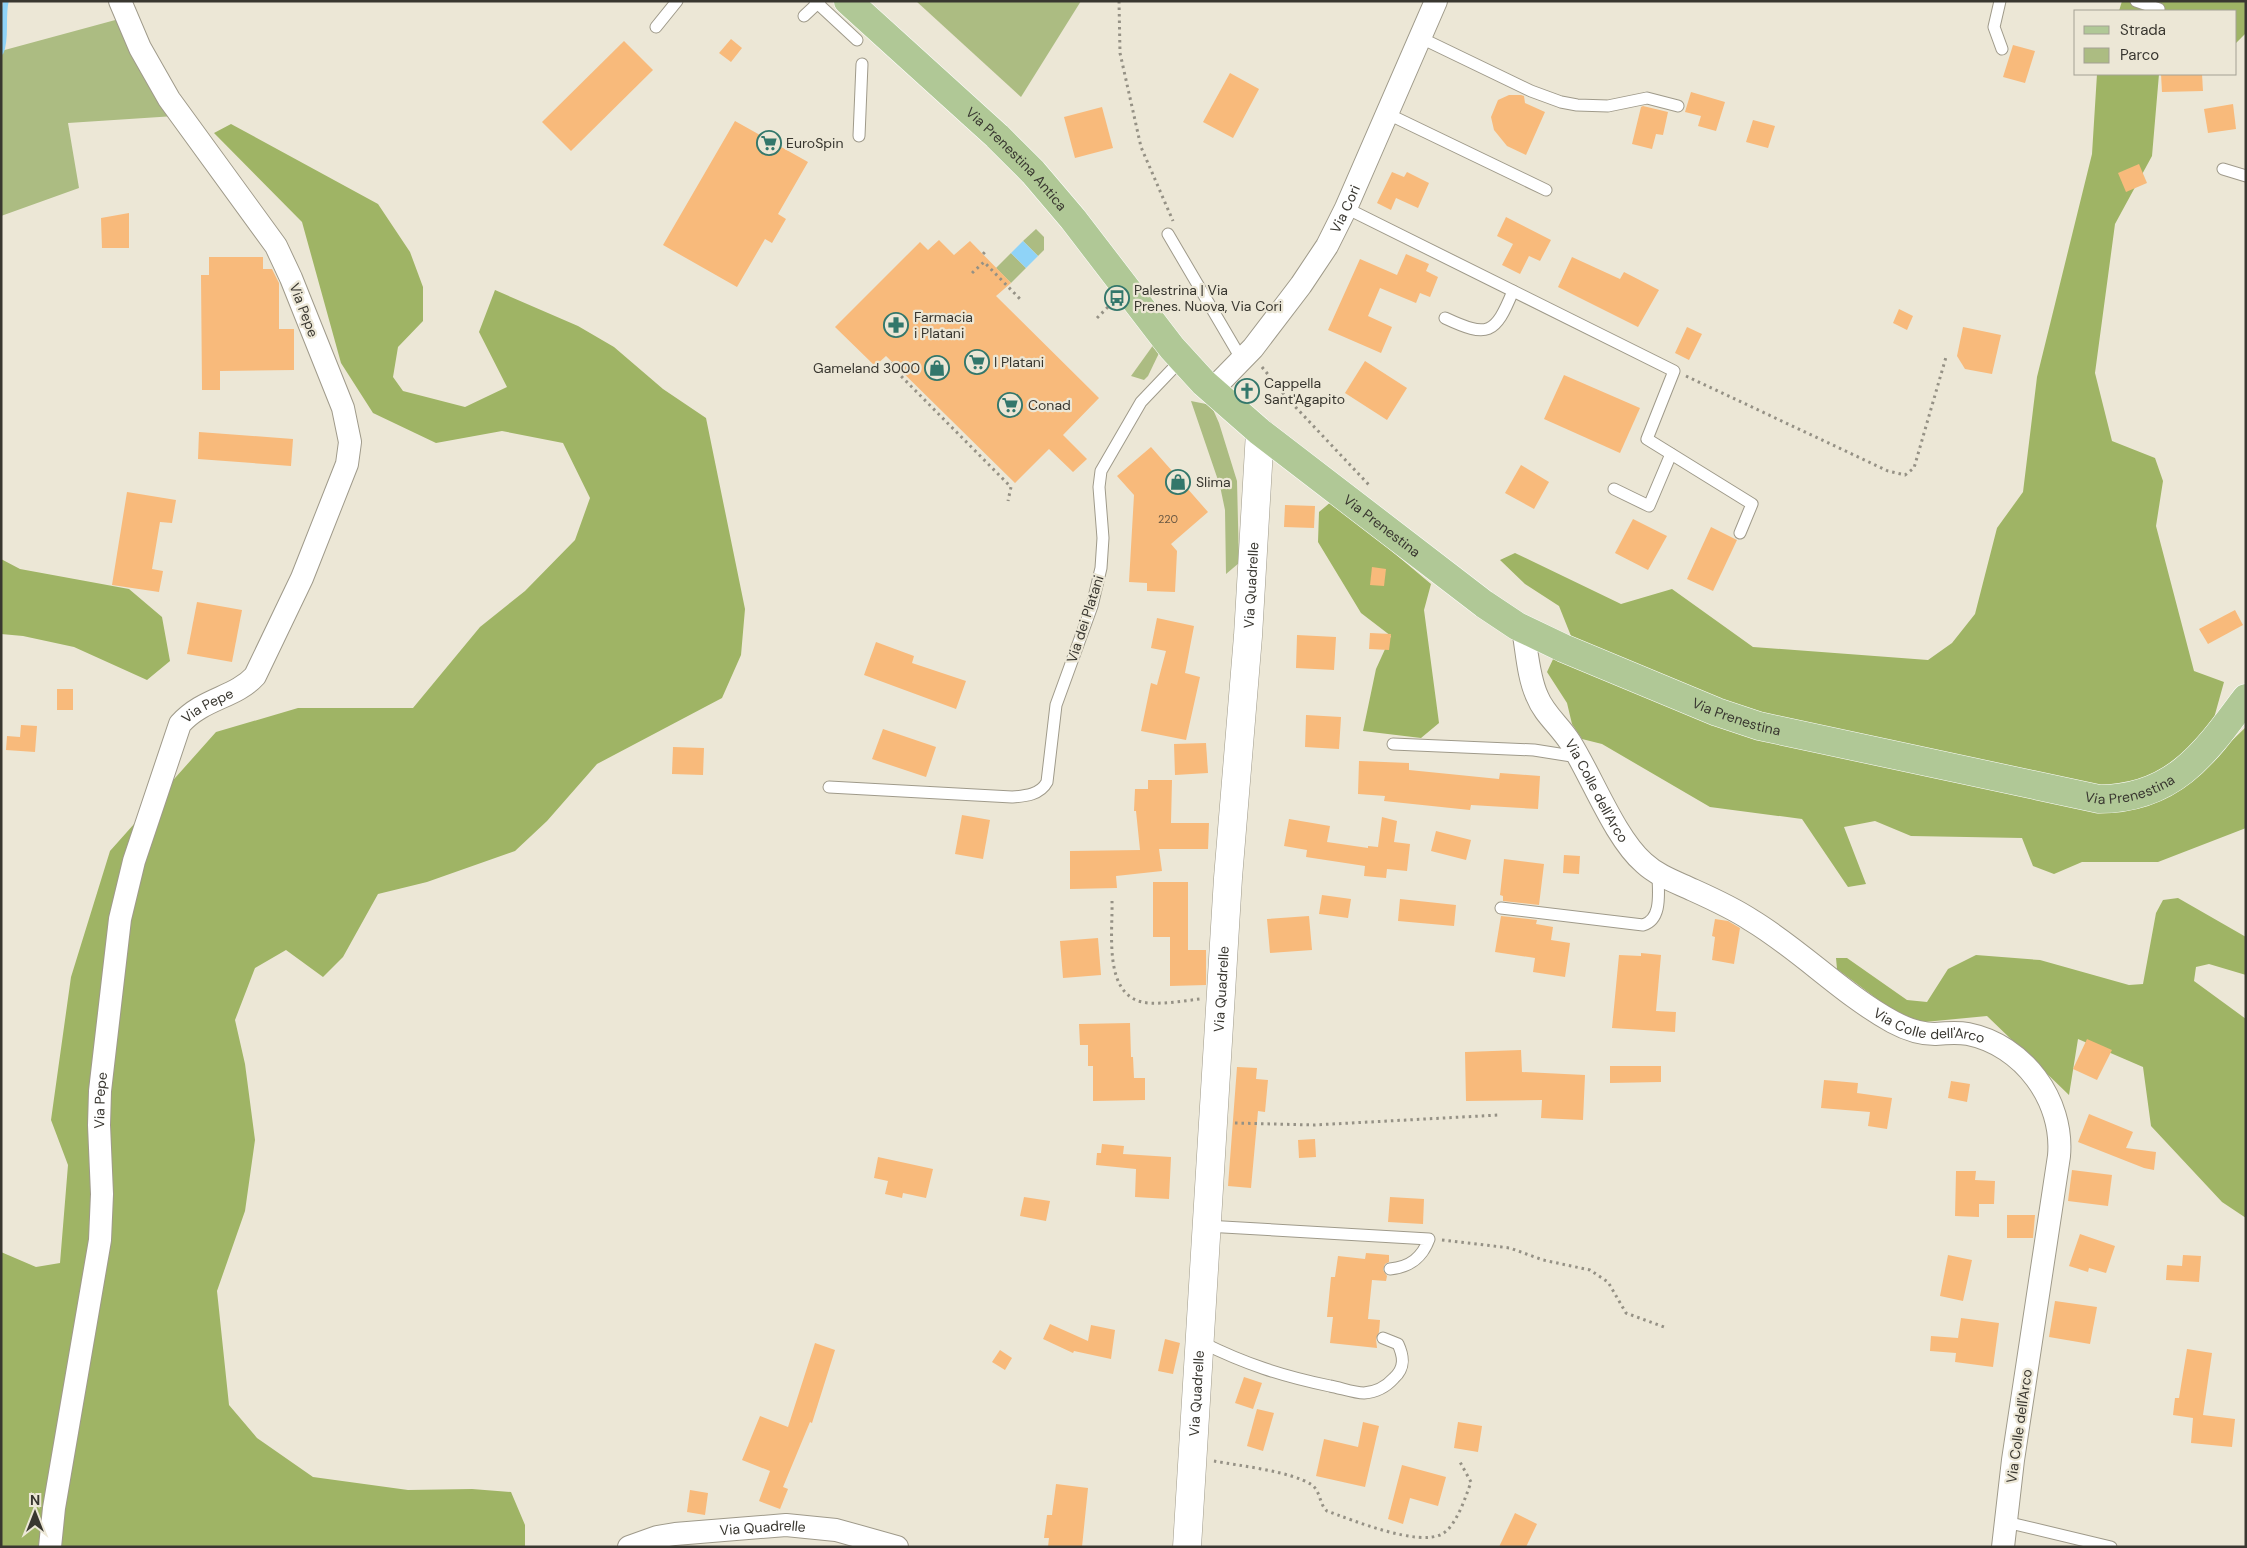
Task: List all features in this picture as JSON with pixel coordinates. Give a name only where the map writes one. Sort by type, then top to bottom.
[{"type":"main road","name":"Via Prenestina Antica","points":[[848,1],[997,136],[1033,172],[1072,218],[1164,338],[1212,390]]},
{"type":"main road","name":"Via Prenestina","points":[[1212,390],[1260,432],[1484,604],[1523,629],[1553,644],[1686,699],[1759,726],[2099,799],[2118,798],[2156,788],[2176,777],[2204,754],[2246,698]]},
{"type":"street","name":"Via Pepe","points":[[50,1547],[54,1508],[100,1240],[102,1194],[99,1125],[100,1091],[116,941],[130,876],[180,724],[198,707],[243,686],[255,676],[302,578],[345,471],[350,450],[348,428],[343,408],[282,257],[262,225],[169,99],[140,48],[120,1]]},
{"type":"street","name":"Via Cori","points":[[1212,390],[1246,356],[1313,269],[1346,208],[1436,1]]},
{"type":"street","name":"Via Quadrelle","points":[[1187,1547],[1230,850],[1248,636],[1260,432]]},
{"type":"street","name":"Via Colle dell'Arco","points":[[1523,629],[1530,675],[1537,697],[1546,713],[1568,738],[1631,849],[1642,862],[1658,874],[1725,905],[1760,925],[1871,1008],[1901,1026],[1928,1034],[1953,1032],[1970,1034],[2000,1047],[2031,1072],[2048,1097],[2058,1122],[2060,1149],[2003,1547]]},
{"type":"street","name":"Via Quadrelle","points":[[629,1547],[657,1537],[675,1534],[786,1525],[836,1530],[897,1547]]},
{"type":"lane","points":[[656,27],[677,1]]},
{"type":"lane","points":[[2000,1],[1994,27],[2002,49]]},
{"type":"lane","points":[[2136,1],[2159,8]]},
{"type":"lane","points":[[804,16],[817,2],[856,40]]},
{"type":"lane","points":[[1421,38],[1531,91],[1561,102],[1577,105],[1608,106],[1647,98],[1678,106]]},
{"type":"lane","points":[[859,136],[862,64]]},
{"type":"lane","points":[[1388,114],[1546,190]]},
{"type":"lane","points":[[2223,169],[2246,176]]},
{"type":"lane","points":[[1346,208],[1674,371],[1647,439],[1752,504],[1740,533]]},
{"type":"lane","points":[[1171,229],[1246,356]]},
{"type":"lane","points":[[1445,318],[1472,329],[1493,326],[1500,320],[1513,291]]},
{"type":"lane","name":"Via dei Platani","points":[[828,787],[1002,798],[1029,795],[1040,791],[1047,782],[1052,727],[1059,695],[1092,606],[1101,568],[1103,547],[1099,487],[1101,471],[1141,402],[1182,359]]},
{"type":"lane","points":[[1614,488],[1649,506],[1671,454]]},
{"type":"lane","points":[[1393,744],[1534,750],[1578,757]]},
{"type":"lane","points":[[1501,908],[1643,925],[1648,923],[1656,912],[1658,874]]},
{"type":"lane","points":[[1206,1226],[1429,1239],[1426,1249],[1408,1266],[1390,1269]]},
{"type":"lane","points":[[1199,1341],[1233,1358],[1286,1377],[1364,1393],[1384,1388],[1398,1374],[1403,1363],[1398,1344],[1383,1338]]},
{"type":"lane","points":[[2006,1522],[2111,1547]]},
{"type":"path","points":[[1119,1],[1120,53],[1141,147],[1171,229]]},
{"type":"path","points":[[972,273],[984,262],[1022,301]]},
{"type":"path","points":[[1097,318],[1113,302]]},
{"type":"path","points":[[1246,356],[1373,489]]},
{"type":"path","points":[[1674,371],[1888,471],[1904,475],[1914,468],[1946,357]]},
{"type":"path","points":[[893,363],[890,365],[1011,487],[1008,501]]},
{"type":"path","points":[[1112,901],[1113,962],[1118,982],[1125,993],[1136,1000],[1149,1003],[1221,998]]},
{"type":"path","points":[[1213,1121],[1314,1125],[1499,1115]]},
{"type":"path","points":[[1429,1239],[1510,1248],[1542,1260],[1590,1270],[1608,1282],[1626,1313],[1664,1327]]},
{"type":"path","points":[[1192,1457],[1281,1473],[1312,1486],[1318,1492],[1322,1506],[1327,1511],[1397,1534],[1427,1537],[1442,1534],[1455,1520],[1465,1500],[1471,1482],[1460,1462]]},
{"type":"green space","points":[[916,1],[1081,1],[1021,97]]},
{"type":"green space","points":[[2122,1],[2246,1],[2246,33],[2237,42],[2237,10],[2119,10]]},
{"type":"green space","points":[[119,19],[175,116],[68,123],[79,188],[1,216],[1,51]]},
{"type":"green space","points":[[2097,75],[2159,75],[2152,156],[2115,224],[2095,373],[2112,441],[2155,458],[2163,481],[2156,526],[2194,671],[2224,682],[2214,718],[2175,770],[2089,793],[1759,719],[1628,669],[1571,636],[1559,606],[1525,584],[1500,560],[1515,553],[1621,604],[1672,589],[1753,647],[1928,660],[1952,643],[1975,614],[1997,528],[2023,492],[2037,377],[2092,154]]},
{"type":"green space","points":[[231,124],[378,204],[410,252],[423,287],[423,321],[398,347],[393,377],[403,391],[465,407],[507,387],[479,332],[495,290],[578,326],[614,347],[663,389],[706,418],[745,609],[741,655],[722,698],[597,764],[547,821],[515,851],[427,882],[378,894],[343,957],[323,977],[286,950],[255,968],[235,1020],[245,1064],[255,1140],[245,1211],[217,1291],[229,1405],[257,1438],[313,1477],[408,1490],[472,1489],[511,1492],[525,1525],[525,1547],[1,1547],[1,1252],[36,1267],[60,1263],[68,1165],[51,1120],[71,977],[110,851],[216,732],[298,708],[413,708],[480,627],[525,591],[575,540],[590,498],[563,443],[502,431],[436,443],[373,413],[341,363],[302,222],[214,133]]},
{"type":"green space","points":[[1036,229],[1044,237],[1044,250],[1038,256],[1023,241]]},
{"type":"green space","points":[[1011,253],[1026,268],[1011,283],[996,268]]},
{"type":"green space","points":[[1154,344],[1160,351],[1148,376],[1144,380],[1131,376]]},
{"type":"green space","points":[[1191,401],[1211,405],[1219,423],[1237,481],[1239,563],[1226,574],[1225,510],[1220,486]]},
{"type":"green space","points":[[1332,501],[1431,584],[1424,610],[1439,723],[1421,738],[1363,731],[1376,669],[1391,636],[1361,613],[1318,542],[1319,512]]},
{"type":"green space","points":[[1,559],[20,569],[129,589],[162,617],[170,661],[147,680],[74,647],[23,636],[1,634]]},
{"type":"green space","points":[[1555,655],[1724,721],[2155,798],[2184,787],[2246,727],[2246,828],[2158,862],[2082,862],[2054,874],[2033,866],[2022,838],[1911,836],[1875,821],[1844,827],[1866,884],[1848,887],[1802,819],[1710,807],[1602,744],[1582,739],[1572,724],[1567,703],[1547,672]]},
{"type":"green space","points":[[2178,898],[2246,937],[2246,975],[2209,964],[2196,967],[2194,981],[2246,1019],[2246,1218],[2222,1202],[2151,1126],[2143,1067],[2078,1039],[2069,1095],[1987,1016],[1914,1023],[1888,1007],[1837,969],[1836,958],[1847,958],[1907,1000],[1927,1002],[1948,969],[1976,955],[2040,960],[2129,985],[2143,984],[2156,913],[2163,900]]},
{"type":"water","points":[[1023,241],[1038,256],[1026,268],[1011,253]]},
{"type":"building","points":[[731,39],[742,48],[731,62],[719,53]]},
{"type":"building","points":[[624,41],[653,70],[571,151],[542,122]]},
{"type":"building","points":[[2013,45],[2035,51],[2025,83],[2003,77]]},
{"type":"building","points":[[1230,73],[1259,89],[1233,138],[1203,122]]},
{"type":"building","points":[[2161,75],[2202,75],[2203,91],[2162,92]]},
{"type":"building","points":[[1691,92],[1725,102],[1716,131],[1698,126],[1701,116],[1685,112]]},
{"type":"building","points":[[1509,95],[1524,96],[1525,103],[1545,112],[1526,155],[1507,146],[1494,130],[1491,117],[1498,100]]},
{"type":"building","points":[[2233,104],[2236,129],[2208,133],[2204,109]]},
{"type":"building","points":[[1102,107],[1113,148],[1075,158],[1064,117]]},
{"type":"building","points":[[1641,107],[1668,112],[1663,135],[1656,134],[1652,149],[1632,144]]},
{"type":"building","points":[[1753,120],[1775,126],[1768,148],[1746,142]]},
{"type":"building","points":[[735,121],[808,162],[778,214],[786,219],[772,243],[765,239],[737,287],[663,245]]},
{"type":"building","points":[[2139,164],[2147,183],[2126,192],[2118,173]]},
{"type":"building","points":[[1392,172],[1404,177],[1407,172],[1429,183],[1418,208],[1396,198],[1391,210],[1377,203]]},
{"type":"building","points":[[129,213],[129,248],[102,248],[101,218]]},
{"type":"building","points":[[1506,217],[1551,240],[1540,261],[1529,256],[1520,274],[1502,265],[1513,244],[1497,236]]},
{"type":"building","name":"I Platani","points":[[939,240],[954,255],[970,241],[1011,283],[996,296],[1099,398],[1063,435],[1087,459],[1073,472],[1049,449],[1015,483],[886,356],[875,366],[835,327],[920,242],[928,250]]},
{"type":"building","points":[[1406,254],[1429,264],[1426,271],[1438,277],[1430,297],[1420,293],[1416,303],[1380,288],[1368,316],[1392,327],[1381,353],[1328,330],[1360,259],[1397,275]]},
{"type":"building","points":[[209,257],[263,257],[263,269],[272,269],[279,283],[279,329],[294,329],[294,370],[220,371],[220,390],[202,390],[201,275],[209,275]]},
{"type":"building","points":[[1572,257],[1620,279],[1624,272],[1659,290],[1638,327],[1558,287]]},
{"type":"building","points":[[1899,309],[1913,316],[1907,330],[1893,323]]},
{"type":"building","points":[[1687,327],[1702,334],[1689,360],[1675,353]]},
{"type":"building","points":[[1963,327],[2001,335],[1992,374],[1965,369],[1957,356]]},
{"type":"building","points":[[1365,361],[1407,388],[1387,420],[1345,393]]},
{"type":"building","points":[[1564,375],[1640,408],[1620,453],[1544,419]]},
{"type":"building","name":"Cappella Sant'Agapito","points":[[1245,379],[1260,392],[1250,403],[1236,390]]},
{"type":"building","points":[[199,432],[293,439],[291,466],[198,459]]},
{"type":"building","points":[[1151,447],[1208,512],[1171,544],[1177,551],[1175,592],[1147,591],[1147,583],[1129,582],[1134,495],[1117,476]]},
{"type":"building","points":[[1521,465],[1549,482],[1534,509],[1505,493]]},
{"type":"building","points":[[127,492],[176,500],[172,523],[160,522],[152,569],[163,571],[159,592],[112,585]]},
{"type":"building","points":[[1285,505],[1315,506],[1314,528],[1284,527]]},
{"type":"building","points":[[1633,519],[1667,536],[1648,570],[1615,553]]},
{"type":"building","points":[[1711,527],[1737,540],[1713,591],[1687,579]]},
{"type":"building","points":[[1372,567],[1386,569],[1384,586],[1370,585]]},
{"type":"building","points":[[197,602],[242,610],[232,662],[187,654]]},
{"type":"building","points":[[2235,610],[2243,625],[2208,644],[2199,629]]},
{"type":"building","points":[[1157,618],[1194,626],[1185,673],[1200,677],[1186,740],[1141,731],[1151,683],[1157,685],[1166,651],[1151,648]]},
{"type":"building","points":[[1370,633],[1391,634],[1389,650],[1369,649]]},
{"type":"building","points":[[1297,635],[1336,637],[1334,670],[1296,668]]},
{"type":"building","points":[[876,642],[914,656],[912,663],[966,681],[956,709],[864,675]]},
{"type":"building","points":[[57,689],[73,689],[73,710],[57,710]]},
{"type":"building","points":[[1306,715],[1341,717],[1339,749],[1305,747]]},
{"type":"building","points":[[21,725],[37,726],[35,752],[6,750],[7,736],[20,737]]},
{"type":"building","points":[[883,729],[936,747],[926,777],[872,759]]},
{"type":"building","points":[[1206,743],[1208,773],[1175,775],[1174,744]]},
{"type":"building","points":[[673,747],[704,748],[703,775],[672,774]]},
{"type":"building","points":[[1359,761],[1409,763],[1409,770],[1499,779],[1500,773],[1540,776],[1538,809],[1471,805],[1470,810],[1384,801],[1385,796],[1358,794]]},
{"type":"building","points":[[1148,780],[1172,780],[1171,823],[1209,823],[1208,849],[1159,849],[1162,871],[1116,876],[1117,888],[1070,889],[1070,851],[1140,850],[1136,811],[1134,811],[1135,789],[1148,789]]},
{"type":"building","points":[[962,815],[990,820],[983,859],[955,854]]},
{"type":"building","points":[[1382,817],[1397,821],[1394,842],[1410,844],[1407,871],[1387,869],[1386,878],[1364,876],[1365,866],[1306,857],[1307,850],[1284,846],[1289,819],[1330,826],[1327,842],[1368,848],[1368,846],[1378,847]]},
{"type":"building","points":[[1436,831],[1471,840],[1466,860],[1431,851]]},
{"type":"building","points":[[1564,855],[1580,856],[1579,874],[1563,873]]},
{"type":"building","points":[[1504,859],[1544,864],[1539,905],[1503,901],[1503,896],[1500,895]]},
{"type":"building","points":[[1153,882],[1188,882],[1188,950],[1206,950],[1206,985],[1170,986],[1170,937],[1153,937]]},
{"type":"building","points":[[1322,895],[1351,899],[1348,918],[1319,914]]},
{"type":"building","points":[[1400,899],[1456,905],[1454,926],[1398,921]]},
{"type":"building","points":[[1309,916],[1312,950],[1270,953],[1267,919]]},
{"type":"building","points":[[1501,916],[1537,920],[1536,924],[1553,927],[1551,940],[1570,943],[1565,977],[1533,972],[1535,958],[1495,952]]},
{"type":"building","points":[[1715,919],[1728,921],[1740,928],[1734,964],[1712,960],[1715,937],[1712,936]]},
{"type":"building","points":[[1098,938],[1101,975],[1063,978],[1060,941]]},
{"type":"building","points":[[1641,953],[1661,955],[1656,1011],[1676,1012],[1675,1032],[1612,1028],[1619,955],[1641,956]]},
{"type":"building","points":[[1130,1023],[1134,1078],[1145,1078],[1145,1100],[1093,1101],[1093,1066],[1088,1066],[1088,1045],[1080,1045],[1079,1024]]},
{"type":"building","points":[[2087,1039],[2112,1050],[2097,1080],[2073,1069]]},
{"type":"building","points":[[1521,1050],[1522,1072],[1585,1075],[1583,1120],[1541,1118],[1542,1100],[1466,1101],[1465,1052]]},
{"type":"building","points":[[1610,1066],[1661,1066],[1661,1082],[1610,1083]]},
{"type":"building","points":[[1237,1067],[1257,1068],[1256,1079],[1268,1080],[1265,1112],[1258,1111],[1251,1188],[1228,1186]]},
{"type":"building","points":[[1824,1080],[1858,1083],[1857,1093],[1892,1098],[1887,1129],[1868,1126],[1870,1112],[1821,1108]]},
{"type":"building","points":[[1951,1081],[1970,1084],[1967,1102],[1948,1098]]},
{"type":"building","points":[[2089,1114],[2133,1132],[2126,1148],[2156,1152],[2154,1170],[2144,1168],[2078,1142]]},
{"type":"building","points":[[1315,1139],[1316,1157],[1299,1158],[1298,1140]]},
{"type":"building","points":[[1102,1144],[1124,1146],[1123,1154],[1171,1157],[1169,1199],[1135,1197],[1136,1169],[1096,1165],[1097,1153],[1101,1153]]},
{"type":"building","points":[[878,1157],[933,1169],[926,1198],[903,1193],[902,1198],[885,1194],[888,1181],[874,1178]]},
{"type":"building","points":[[2072,1170],[2112,1175],[2108,1206],[2068,1201]]},
{"type":"building","points":[[1956,1171],[1976,1171],[1975,1180],[1995,1181],[1994,1204],[1979,1204],[1979,1217],[1955,1216]]},
{"type":"building","points":[[1024,1197],[1050,1201],[1046,1221],[1020,1216]]},
{"type":"building","points":[[1390,1197],[1424,1199],[1423,1224],[1388,1222]]},
{"type":"building","points":[[2007,1215],[2035,1215],[2033,1238],[2007,1238]]},
{"type":"building","points":[[2080,1234],[2115,1246],[2106,1273],[2089,1268],[2088,1272],[2069,1266]]},
{"type":"building","points":[[1366,1253],[1389,1255],[1389,1262],[1385,1264],[1383,1270],[1387,1276],[1386,1281],[1372,1280],[1368,1319],[1380,1320],[1376,1339],[1377,1348],[1330,1343],[1333,1317],[1327,1317],[1331,1277],[1335,1277],[1338,1256],[1365,1259]]},
{"type":"building","points":[[1948,1255],[1972,1260],[1963,1301],[1940,1296]]},
{"type":"building","points":[[2183,1255],[2201,1256],[2199,1282],[2166,1280],[2167,1265],[2182,1266]]},
{"type":"building","points":[[2055,1301],[2097,1307],[2090,1344],[2049,1337]]},
{"type":"building","points":[[1961,1318],[1999,1323],[1993,1367],[1955,1362],[1956,1353],[1930,1351],[1931,1336],[1958,1338]]},
{"type":"building","points":[[1050,1324],[1088,1341],[1091,1325],[1115,1330],[1111,1359],[1074,1351],[1073,1353],[1043,1339]]},
{"type":"building","points":[[1165,1339],[1180,1343],[1173,1374],[1158,1371]]},
{"type":"building","points":[[815,1343],[835,1350],[812,1423],[810,1422],[783,1487],[788,1489],[780,1509],[759,1501],[770,1471],[742,1460],[760,1416],[788,1427]]},
{"type":"building","points":[[2187,1349],[2212,1353],[2203,1415],[2235,1419],[2232,1447],[2191,1443],[2193,1418],[2173,1415],[2175,1398],[2179,1398]]},
{"type":"building","points":[[1000,1350],[1012,1358],[1005,1370],[992,1362]]},
{"type":"building","points":[[1244,1377],[1262,1383],[1253,1409],[1235,1403]]},
{"type":"building","points":[[1257,1409],[1274,1413],[1263,1451],[1247,1446]]},
{"type":"building","points":[[1363,1422],[1379,1426],[1365,1487],[1316,1476],[1324,1439],[1358,1447]]},
{"type":"building","points":[[1458,1422],[1482,1426],[1478,1452],[1454,1448]]},
{"type":"building","points":[[1402,1465],[1446,1477],[1438,1506],[1410,1498],[1403,1524],[1388,1519]]},
{"type":"building","points":[[1056,1484],[1088,1488],[1082,1547],[1048,1547],[1049,1538],[1044,1538],[1047,1515],[1052,1515]]},
{"type":"building","points":[[690,1490],[708,1493],[705,1515],[687,1512]]},
{"type":"building","points":[[1515,1513],[1537,1524],[1526,1547],[1499,1547]]},
{"type":"waterway","points":[[1,52],[4,41],[6,1]]},
{"type":"place","name":"EuroSpin","points":[[769,143]]},
{"type":"place","name":"Palestrina | Via Prenes. Nuova, Via Cori","points":[[1117,298]]},
{"type":"place","name":"Farmacia i Platani","points":[[896,325]]},
{"type":"place","name":"I Platani","points":[[977,362]]},
{"type":"place","name":"Gameland 3000","points":[[937,368]]},
{"type":"place","name":"Cappella Sant'Agapito","points":[[1247,391]]},
{"type":"place","name":"Conad","points":[[1010,405]]},
{"type":"place","name":"Slima","points":[[1178,482]]}]
